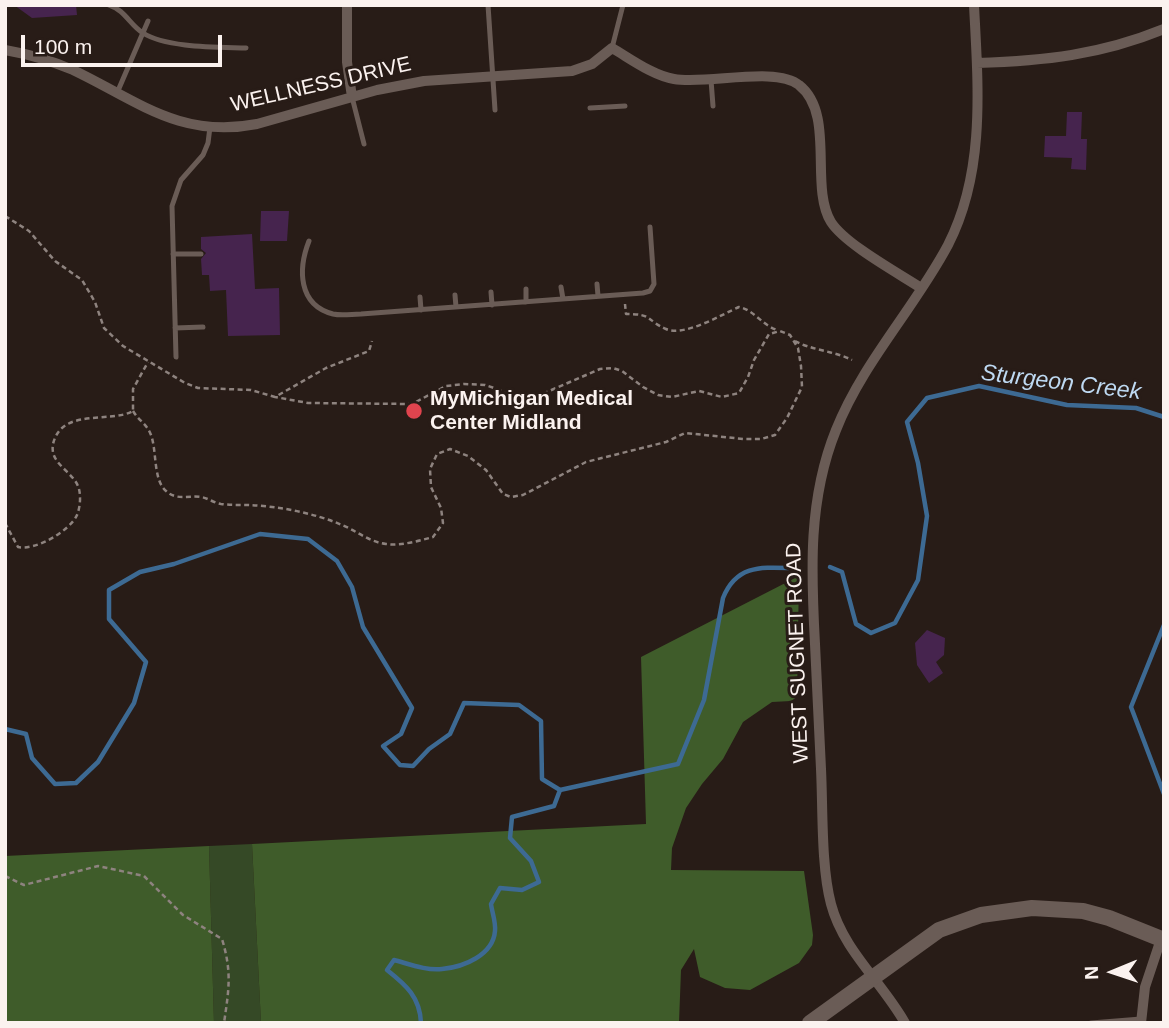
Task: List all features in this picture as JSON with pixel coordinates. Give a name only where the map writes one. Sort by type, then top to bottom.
[{"type":"street","points":[[346,5],[347,62],[352,97]]},
{"type":"street","name":"WEST SUGNET ROAD","points":[[905,1023],[845,939],[831,904],[826,862],[812,598],[812,540],[816,500],[825,459],[837,427],[870,364],[948,244],[966,196],[975,156],[976,135],[974,5]]},
{"type":"street","points":[[976,63],[1055,59],[1113,47],[1164,29]]},
{"type":"street","points":[[612,48],[670,78],[688,81],[779,77],[800,85],[814,109],[818,125],[824,207],[831,222],[858,245],[921,288]]},
{"type":"street","name":"WELLNESS DRIVE","points":[[5,50],[30,55],[71,70],[168,119],[210,127],[242,127],[352,97],[424,81],[582,68],[603,57],[612,48]]},
{"type":"street","points":[[810,1023],[939,930],[960,921],[1006,910],[1043,908],[1083,911],[1110,918],[1162,939],[1145,988],[1141,1021]]},
{"type":"lane","points":[[109,5],[123,12],[143,33],[184,45],[246,48]]},
{"type":"lane","points":[[488,5],[495,110]]},
{"type":"lane","points":[[612,48],[623,5]]},
{"type":"lane","points":[[117,93],[148,21]]},
{"type":"lane","points":[[711,80],[713,106]]},
{"type":"lane","points":[[352,97],[364,144]]},
{"type":"lane","points":[[590,108],[625,106]]},
{"type":"lane","points":[[176,357],[172,206],[181,180],[203,155],[210,127]]},
{"type":"lane","points":[[309,241],[301,265],[308,295],[320,308],[334,314],[421,310],[650,291],[654,284],[650,227]]},
{"type":"lane","points":[[173,254],[201,254]]},
{"type":"lane","points":[[597,284],[598,296]]},
{"type":"lane","points":[[561,287],[562,299]]},
{"type":"lane","points":[[526,289],[526,302]]},
{"type":"lane","points":[[491,292],[492,304]]},
{"type":"lane","points":[[455,295],[456,307]]},
{"type":"lane","points":[[420,297],[421,310]]},
{"type":"lane","points":[[176,328],[203,327]]},
{"type":"lane","points":[[1091,1023],[1141,1021]]},
{"type":"path","points":[[625,304],[626,314],[645,314],[667,329],[682,331],[739,307],[747,309],[771,328],[790,335],[802,345],[852,359]]},
{"type":"path","points":[[275,397],[308,403],[412,404],[446,386],[464,384],[485,385],[514,399],[526,401],[600,369],[613,368],[658,395],[672,397],[699,391],[722,397],[739,393],[763,343],[769,334],[780,331]]},
{"type":"path","points":[[148,362],[133,389],[133,411],[147,424],[152,437],[157,472],[163,489],[176,498],[201,497],[219,504],[257,505],[282,510],[344,526],[366,539],[386,544],[408,543],[433,537],[443,523],[441,508],[431,487],[430,469],[437,454],[450,449],[468,456],[486,470],[503,494],[511,497],[523,495],[586,462],[666,442],[685,433],[743,439],[761,439],[775,435],[787,418],[802,387],[802,366],[795,341]]},
{"type":"path","points":[[5,523],[18,547],[27,549],[37,547],[61,532],[76,517],[80,498],[78,486],[56,462],[53,452],[55,438],[65,427],[85,418],[124,416],[133,411]]},
{"type":"path","points":[[5,876],[24,885],[98,866],[144,876],[183,915],[222,939],[229,964],[229,988],[223,1023]]},
{"type":"green space","points":[[799,576],[797,697],[791,701],[772,702],[743,722],[723,759],[686,808],[672,848],[671,870],[804,871],[813,935],[812,945],[799,963],[750,990],[725,988],[700,977],[694,949],[681,970],[679,1023],[261,1023],[252,844],[646,824],[641,657]]},
{"type":"green space","points":[[252,844],[261,1023],[214,1023],[209,846]]},
{"type":"green space","points":[[209,846],[214,1023],[5,1023],[5,856]]},
{"type":"building","points":[[14,5],[76,5],[77,15],[32,18]]},
{"type":"building","points":[[1067,112],[1082,112],[1081,139],[1087,139],[1086,170],[1071,169],[1072,158],[1044,157],[1045,136],[1066,136]]},
{"type":"building","points":[[261,211],[289,211],[287,241],[260,241]]},
{"type":"building","points":[[252,234],[255,289],[279,288],[280,335],[228,336],[226,290],[210,291],[209,275],[202,275],[201,259],[206,253],[201,249],[201,237]]},
{"type":"building","points":[[927,630],[945,638],[944,655],[936,662],[943,673],[929,683],[917,665],[915,643]]},
{"type":"waterway","name":"Sturgeon Creek","points":[[830,567],[842,572],[856,624],[871,633],[895,623],[918,580],[927,516],[918,463],[907,422],[927,398],[979,386],[1067,405],[1136,408],[1164,417]]},
{"type":"waterway","name":"Sturgeon Creek","points":[[5,729],[26,734],[32,758],[55,784],[76,783],[98,762],[134,703],[146,662],[109,619],[109,590],[140,572],[174,564],[260,534],[308,539],[337,561],[352,587],[363,627],[412,708],[401,734],[383,746],[400,765],[413,766],[429,749],[450,734],[464,703],[519,705],[541,721],[542,779],[560,790],[678,764],[704,700],[723,598],[728,587],[742,574],[750,571],[789,568]]},
{"type":"waterway","name":"Sturgeon Creek","points":[[1164,625],[1131,707],[1164,794]]},
{"type":"waterway","points":[[421,1023],[418,1006],[411,992],[387,970],[394,960],[430,969],[451,968],[476,958],[489,947],[495,928],[491,904],[500,888],[522,890],[539,882],[531,861],[510,838],[512,817],[554,806],[560,790]]},
{"type":"place","name":"MyMichigan Medical Center Midland","points":[[414,411]]}]
